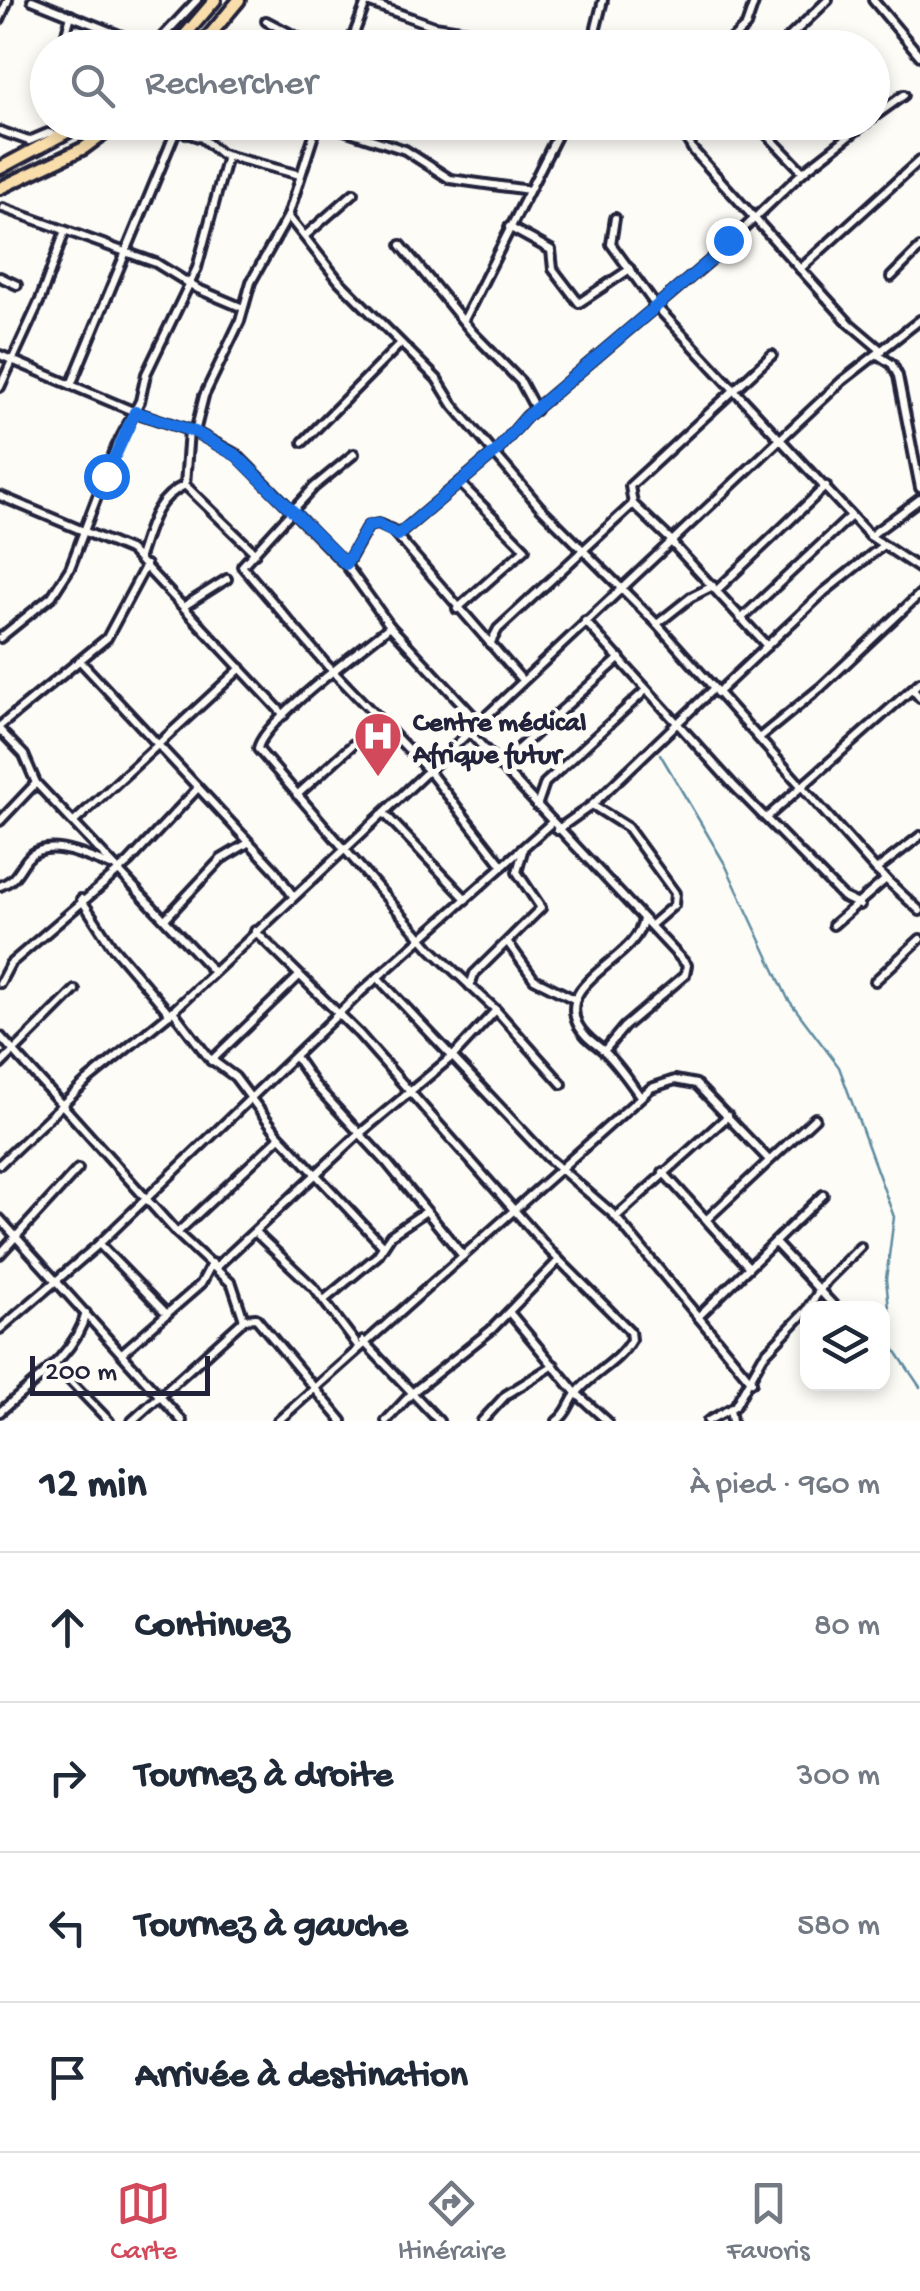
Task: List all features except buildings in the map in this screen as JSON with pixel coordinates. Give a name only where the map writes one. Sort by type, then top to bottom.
[{"type":"highway","points":[[189,30],[214,0]]},
{"type":"highway","points":[[214,30],[239,0]]},
{"type":"highway","points":[[0,168],[56,140]]},
{"type":"highway","points":[[0,188],[95,140]]},
{"type":"street","points":[[0,20],[8,0]]},
{"type":"street","points":[[32,0],[108,30]]},
{"type":"street","points":[[169,30],[198,0]]},
{"type":"street","points":[[596,30],[603,0]]},
{"type":"street","points":[[742,30],[754,0]]},
{"type":"street","points":[[797,30],[828,0]]},
{"type":"street","points":[[872,0],[920,56]]},
{"type":"street","points":[[352,30],[367,1],[455,30]]},
{"type":"street","points":[[67,30],[71,15]]},
{"type":"street","points":[[266,21],[283,30]]},
{"type":"street","points":[[890,105],[904,95]]},
{"type":"street","points":[[0,131],[31,140]]},
{"type":"street","points":[[71,385],[172,140]]},
{"type":"street","points":[[205,140],[227,156],[300,175]]},
{"type":"street","points":[[186,485],[192,431],[204,396],[244,308],[251,282],[288,216],[313,140]]},
{"type":"street","points":[[375,140],[406,150],[450,178],[529,190]]},
{"type":"street","points":[[464,318],[555,140]]},
{"type":"street","points":[[687,140],[800,270],[892,364],[898,376],[920,488]]},
{"type":"street","points":[[772,140],[803,172]]},
{"type":"street","points":[[398,535],[496,452],[536,410],[803,172],[844,140]]},
{"type":"street","points":[[0,638],[58,590],[86,532],[116,447],[135,412],[146,374],[162,348],[166,328],[211,228],[227,156]]},
{"type":"street","points":[[800,270],[920,160]]},
{"type":"street","points":[[306,236],[354,192]]},
{"type":"street","points":[[3,208],[124,254],[156,262],[188,283],[244,308]]},
{"type":"street","points":[[288,216],[339,281],[437,379],[453,406],[540,507],[657,624],[876,870],[920,911]]},
{"type":"street","points":[[615,218],[611,244],[656,306],[870,536],[920,569]]},
{"type":"street","points":[[509,226],[552,250],[553,269],[579,303],[630,269]]},
{"type":"street","points":[[0,387],[40,300],[64,231]]},
{"type":"street","points":[[401,245],[472,332],[521,382],[536,410]]},
{"type":"street","points":[[891,277],[920,248]]},
{"type":"street","points":[[0,277],[16,284]]},
{"type":"street","points":[[0,1164],[60,1105],[171,1012],[842,381],[920,320]]},
{"type":"street","points":[[303,442],[400,344]]},
{"type":"street","points":[[0,355],[135,412],[192,431],[237,456],[346,564],[390,626],[478,721]]},
{"type":"street","points":[[767,646],[673,542],[633,504],[628,494],[634,480],[772,356]]},
{"type":"street","points":[[354,454],[292,511],[242,566],[251,581],[332,670],[428,770],[503,866]]},
{"type":"street","points":[[458,609],[526,549],[460,482]]},
{"type":"street","points":[[186,485],[255,553]]},
{"type":"street","points":[[139,557],[158,507],[168,495],[186,485]]},
{"type":"street","points":[[657,624],[684,602],[715,588],[826,486]]},
{"type":"street","points":[[0,496],[116,542],[139,557],[284,715]]},
{"type":"street","points":[[870,536],[920,499]]},
{"type":"street","points":[[490,644],[498,629],[633,504]]},
{"type":"street","points":[[741,619],[851,516]]},
{"type":"street","points":[[346,564],[368,526],[378,524],[398,535],[522,680]]},
{"type":"street","points":[[557,830],[592,804],[677,722],[882,546]]},
{"type":"street","points":[[146,566],[111,634],[0,728],[24,755],[36,784],[213,971]]},
{"type":"street","points":[[186,606],[227,579]]},
{"type":"street","points":[[758,738],[820,688],[920,594]]},
{"type":"street","points":[[585,621],[842,897],[860,904]]},
{"type":"street","points":[[390,626],[332,670],[258,741],[258,749],[469,987],[496,1010],[562,1084]]},
{"type":"street","points":[[499,766],[620,658]]},
{"type":"street","points":[[80,661],[292,896]]},
{"type":"street","points":[[74,822],[241,668]]},
{"type":"street","points":[[766,818],[920,682]]},
{"type":"street","points":[[912,689],[920,698]]},
{"type":"street","points":[[536,807],[546,783],[646,690]]},
{"type":"street","points":[[297,795],[380,720]]},
{"type":"street","points":[[468,730],[550,823],[687,965],[688,972],[624,1027],[604,1051]]},
{"type":"street","points":[[0,821],[36,784]]},
{"type":"street","points":[[0,983],[10,964],[116,869],[198,788]]},
{"type":"street","points":[[574,998],[633,942],[647,922],[674,906],[675,893],[627,827],[592,804]]},
{"type":"street","points":[[384,813],[466,899]]},
{"type":"street","points":[[0,1329],[98,1244],[378,978],[550,823]]},
{"type":"street","points":[[876,870],[920,836]]},
{"type":"street","points":[[165,919],[221,859],[248,843]]},
{"type":"street","points":[[469,987],[474,974],[541,906],[517,872],[524,848]]},
{"type":"street","points":[[0,886],[16,878],[29,858],[50,850],[65,850],[116,869]]},
{"type":"street","points":[[833,925],[886,879]]},
{"type":"street","points":[[81,899],[102,932],[211,1061],[235,1077],[280,1137],[383,1246]]},
{"type":"street","points":[[255,931],[339,1016],[632,1337],[625,1350],[576,1393],[568,1413],[557,1421]]},
{"type":"street","points":[[874,981],[920,938]]},
{"type":"street","points":[[508,943],[534,979],[574,998]]},
{"type":"street","points":[[211,1061],[299,976]]},
{"type":"street","points":[[378,978],[562,1169],[616,1217],[752,1382]]},
{"type":"street","points":[[0,1065],[76,990]]},
{"type":"street","points":[[574,998],[579,1026],[640,1096]]},
{"type":"street","points":[[122,1352],[201,1284],[214,1265],[256,1234],[358,1135],[454,1055],[496,1010]]},
{"type":"street","points":[[0,1036],[177,1232],[234,1288],[245,1319]]},
{"type":"street","points":[[296,1058],[463,1256]]},
{"type":"street","points":[[278,1421],[361,1344],[516,1212],[640,1096],[665,1082],[684,1080],[702,1088],[769,1160]]},
{"type":"street","points":[[616,1217],[728,1116]]},
{"type":"street","points":[[707,1219],[815,1118]]},
{"type":"street","points":[[177,1232],[280,1137]]},
{"type":"street","points":[[0,1254],[78,1169]]},
{"type":"street","points":[[663,1172],[747,1265]]},
{"type":"street","points":[[698,1317],[747,1265],[776,1244],[787,1227],[823,1196]]},
{"type":"street","points":[[324,1300],[391,1235],[426,1210]]},
{"type":"street","points":[[0,1219],[182,1421]]},
{"type":"street","points":[[256,1234],[439,1421]]},
{"type":"street","points":[[98,1244],[168,1314]]},
{"type":"street","points":[[776,1244],[829,1301]]},
{"type":"street","points":[[813,1301],[860,1246]]},
{"type":"street","points":[[386,1421],[414,1392],[509,1312],[559,1260]]},
{"type":"street","points":[[10,1421],[1,1410],[54,1364],[81,1332],[86,1312]]},
{"type":"street","points":[[509,1312],[576,1393],[606,1421]]},
{"type":"street","points":[[708,1421],[730,1409],[752,1382],[763,1356],[800,1317]]},
{"type":"street","points":[[132,1421],[245,1319],[256,1318],[342,1421]]},
{"type":"street","points":[[54,1364],[109,1421]]},
{"type":"street","points":[[482,1421],[506,1395],[554,1365]]},
{"type":"street","points":[[730,1409],[732,1421]]},
{"type":"waterway","points":[[660,754],[725,864],[788,999],[839,1067],[894,1217],[886,1279],[893,1347],[920,1387]]},
{"type":"place","name":"Centre médical Afrique futur","points":[[378,778]]},
{"type":"route","points":[[106,476],[135,412],[195,432],[237,456],[346,564],[368,526],[378,524],[398,535],[496,452],[527,416],[712,259],[728,240]]}]
